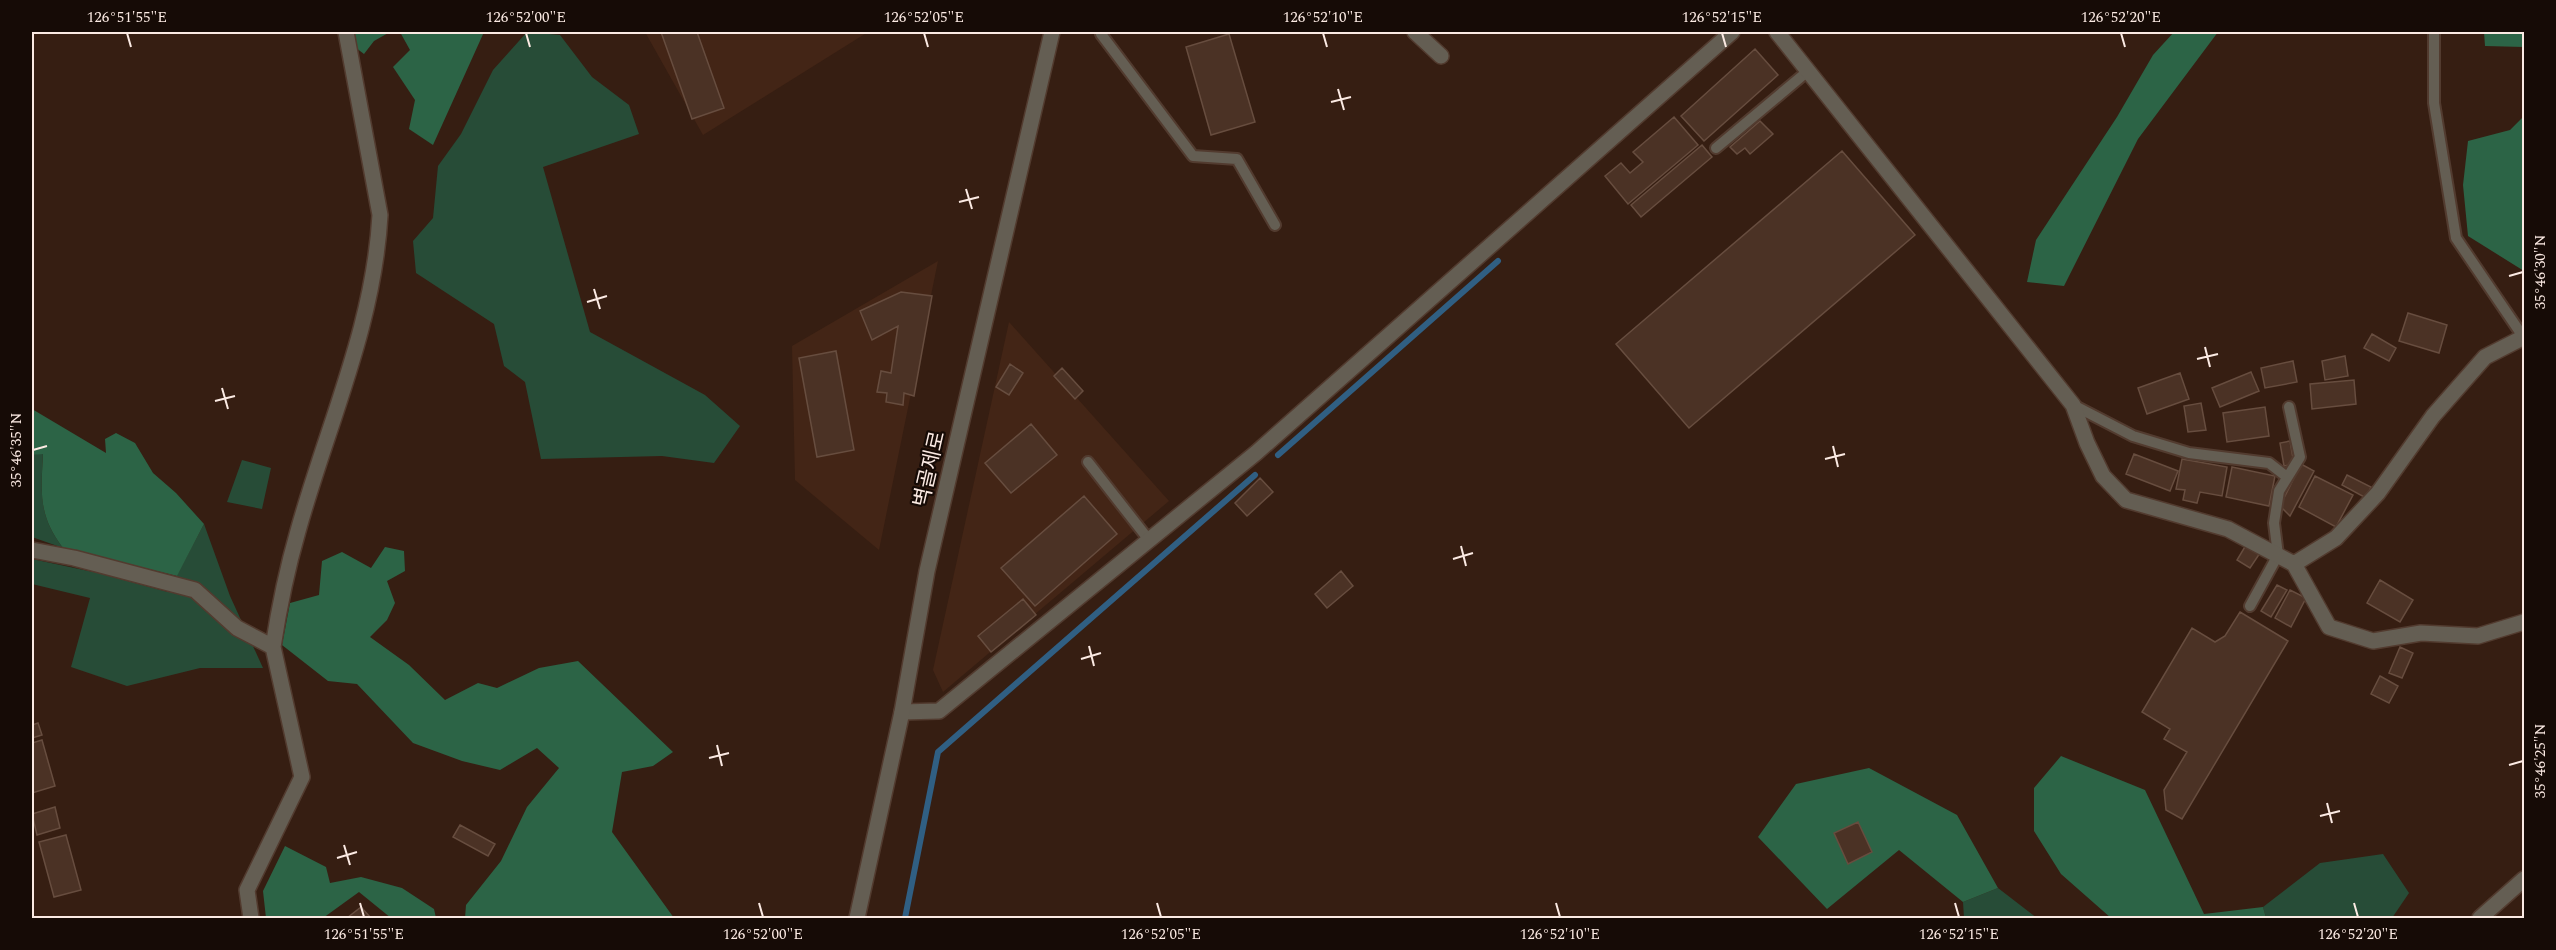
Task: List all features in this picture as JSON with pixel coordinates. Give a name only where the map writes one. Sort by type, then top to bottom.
[{"type":"street","points":[[251,918],[247,890],[302,777],[273,647],[282,591],[298,530],[356,351],[378,246],[380,215],[346,32]]},
{"type":"street","name":"벽골제로","points":[[857,918],[902,712],[927,571],[1052,32]]},
{"type":"street","points":[[1415,32],[1442,56]]},
{"type":"street","points":[[902,712],[939,711],[1256,453],[1732,32]]},
{"type":"street","points":[[1777,32],[2073,405],[2087,443],[2103,476],[2126,500],[2228,529],[2294,564],[2330,627],[2373,641],[2421,633],[2478,636],[2524,622]]},
{"type":"street","points":[[2294,564],[2336,538],[2378,493],[2433,416],[2485,357],[2524,338]]},
{"type":"street","points":[[32,550],[74,558],[195,590],[237,628],[273,647]]},
{"type":"street","points":[[2480,918],[2524,879]]},
{"type":"lane","points":[[1101,32],[1193,156],[1238,159],[1275,225]]},
{"type":"lane","points":[[2434,32],[2434,103],[2456,238],[2524,338]]},
{"type":"lane","points":[[1716,148],[1809,72]]},
{"type":"lane","points":[[2073,405],[2133,436],[2188,453],[2269,463],[2287,477]]},
{"type":"lane","points":[[2250,606],[2278,555],[2274,523],[2279,492],[2300,456],[2289,407]]},
{"type":"lane","points":[[1088,462],[1149,540]]},
{"type":"shaded area","points":[[645,32],[868,32],[703,135]]},
{"type":"shaded area","points":[[938,261],[879,550],[795,480],[792,346]]},
{"type":"shaded area","points":[[1009,322],[1169,501],[943,692],[933,670]]},
{"type":"green space","points":[[335,32],[390,32],[374,41],[364,54]]},
{"type":"green space","points":[[400,32],[484,32],[433,145],[409,129],[415,100],[393,67],[410,50]]},
{"type":"green space","points":[[527,32],[560,35],[592,77],[629,105],[639,134],[543,167],[590,332],[705,395],[740,426],[714,463],[662,456],[541,459],[525,382],[504,366],[494,324],[416,273],[413,241],[433,218],[438,166],[461,134],[493,70]]},
{"type":"green space","points":[[2174,32],[2218,32],[2138,139],[2064,286],[2027,282],[2036,240],[2117,117],[2153,55]]},
{"type":"green space","points":[[2484,32],[2524,32],[2524,47],[2485,46]]},
{"type":"green space","points":[[2524,116],[2524,271],[2468,236],[2463,185],[2468,141],[2510,130]]},
{"type":"green space","points":[[32,409],[106,453],[105,439],[116,433],[135,443],[153,473],[176,493],[204,524],[177,576],[63,548],[45,514],[42,492],[43,454],[32,455]]},
{"type":"green space","points":[[43,453],[42,492],[45,514],[63,548],[32,537],[32,455]]},
{"type":"green space","points":[[242,460],[271,468],[262,509],[227,502]]},
{"type":"green space","points":[[204,524],[230,596],[263,668],[200,668],[127,686],[71,667],[90,598],[32,584],[32,559],[98,573],[168,592]]},
{"type":"green space","points":[[385,547],[404,551],[405,571],[387,581],[395,603],[387,620],[370,637],[409,665],[445,700],[478,683],[497,688],[539,668],[578,661],[673,752],[653,766],[622,772],[612,832],[674,918],[465,918],[466,905],[501,861],[527,807],[559,768],[537,748],[500,770],[462,761],[413,743],[357,684],[328,681],[282,645],[290,603],[319,595],[322,561],[342,552],[371,568]]},
{"type":"green space","points":[[2061,756],[2145,790],[2204,914],[2263,907],[2266,918],[2111,918],[2061,874],[2034,831],[2034,788]]},
{"type":"green space","points":[[1869,768],[1957,815],[1998,888],[1963,902],[1899,850],[1827,909],[1758,837],[1796,784]]},
{"type":"green space","points":[[285,846],[326,867],[330,883],[361,877],[402,888],[434,909],[436,918],[391,918],[359,892],[323,918],[266,918],[263,891]]},
{"type":"green space","points":[[2383,854],[2409,893],[2392,918],[2266,918],[2263,907],[2320,863]]},
{"type":"green space","points":[[1998,888],[2037,918],[1964,918],[1963,902]]},
{"type":"building","points":[[661,32],[697,32],[724,108],[692,119]]},
{"type":"building","points":[[1229,34],[1255,122],[1211,135],[1186,47]]},
{"type":"building","points":[[1755,49],[1778,75],[1704,141],[1681,116]]},
{"type":"building","points":[[1674,117],[1698,145],[1628,204],[1605,176],[1621,163],[1630,173],[1643,162],[1633,152]]},
{"type":"building","points":[[1760,121],[1773,134],[1750,154],[1745,148],[1737,154],[1730,147]]},
{"type":"building","points":[[1702,145],[1712,157],[1641,217],[1631,205]]},
{"type":"building","points":[[1842,151],[1915,235],[1689,428],[1616,344]]},
{"type":"building","points":[[901,292],[932,296],[914,396],[904,393],[903,405],[886,402],[887,393],[877,392],[881,371],[891,373],[898,326],[872,340],[860,311]]},
{"type":"building","points":[[2408,313],[2447,325],[2439,353],[2399,341]]},
{"type":"building","points":[[2372,334],[2396,348],[2389,361],[2364,348]]},
{"type":"building","points":[[836,351],[854,450],[817,457],[799,358]]},
{"type":"building","points":[[2345,356],[2348,376],[2325,380],[2322,361]]},
{"type":"building","points":[[2293,361],[2297,382],[2265,388],[2261,368]]},
{"type":"building","points":[[1010,364],[1023,373],[1009,395],[996,387]]},
{"type":"building","points":[[1062,368],[1083,391],[1075,399],[1054,376]]},
{"type":"building","points":[[2251,372],[2259,391],[2220,407],[2212,388]]},
{"type":"building","points":[[2180,373],[2189,399],[2147,414],[2138,388]]},
{"type":"building","points":[[2354,380],[2356,404],[2312,409],[2310,384]]},
{"type":"building","points":[[2201,403],[2206,430],[2188,432],[2184,406]]},
{"type":"building","points":[[2265,407],[2269,436],[2227,442],[2223,413]]},
{"type":"building","points":[[1031,424],[1057,455],[1011,493],[985,463]]},
{"type":"building","points":[[2290,441],[2294,464],[2284,466],[2280,443]]},
{"type":"building","points":[[2134,454],[2178,471],[2170,491],[2126,474]]},
{"type":"building","points":[[2182,459],[2227,467],[2222,496],[2200,492],[2197,503],[2183,500],[2185,490],[2176,489]]},
{"type":"building","points":[[2301,464],[2314,471],[2290,516],[2280,506]]},
{"type":"building","points":[[2232,467],[2275,476],[2269,506],[2226,497]]},
{"type":"building","points":[[2347,475],[2371,487],[2366,498],[2342,485]]},
{"type":"building","points":[[2315,476],[2353,495],[2336,527],[2299,507]]},
{"type":"building","points":[[1260,478],[1273,492],[1247,516],[1235,503]]},
{"type":"building","points":[[1084,496],[1117,534],[1035,606],[1001,568]]},
{"type":"building","points":[[2246,545],[2260,553],[2250,568],[2237,560]]},
{"type":"building","points":[[1341,571],[1353,586],[1327,608],[1315,594]]},
{"type":"building","points":[[2380,580],[2413,600],[2400,622],[2367,603]]},
{"type":"building","points":[[2277,585],[2287,590],[2271,617],[2261,611]]},
{"type":"building","points":[[2290,590],[2306,598],[2291,627],[2275,618]]},
{"type":"building","points":[[1023,599],[1036,615],[991,652],[978,636]]},
{"type":"building","points":[[2240,612],[2288,641],[2182,819],[2166,810],[2164,790],[2187,752],[2164,739],[2170,729],[2142,712],[2192,628],[2215,642],[2225,636]]},
{"type":"building","points":[[2400,647],[2413,653],[2402,678],[2389,673]]},
{"type":"building","points":[[2380,676],[2398,686],[2389,703],[2371,694]]},
{"type":"building","points":[[38,723],[42,735],[32,738],[32,725]]},
{"type":"building","points":[[42,740],[55,786],[32,793],[32,743]]},
{"type":"building","points":[[55,807],[60,828],[37,835],[32,814]]},
{"type":"building","points":[[1858,822],[1872,852],[1848,864],[1834,833]]},
{"type":"building","points":[[460,825],[495,844],[488,856],[453,837]]},
{"type":"building","points":[[66,835],[81,890],[54,897],[39,842]]},
{"type":"building","points":[[361,907],[371,918],[347,918]]},
{"type":"waterway","points":[[1278,455],[1498,261]]},
{"type":"waterway","points":[[905,918],[938,752],[1255,475]]}]
